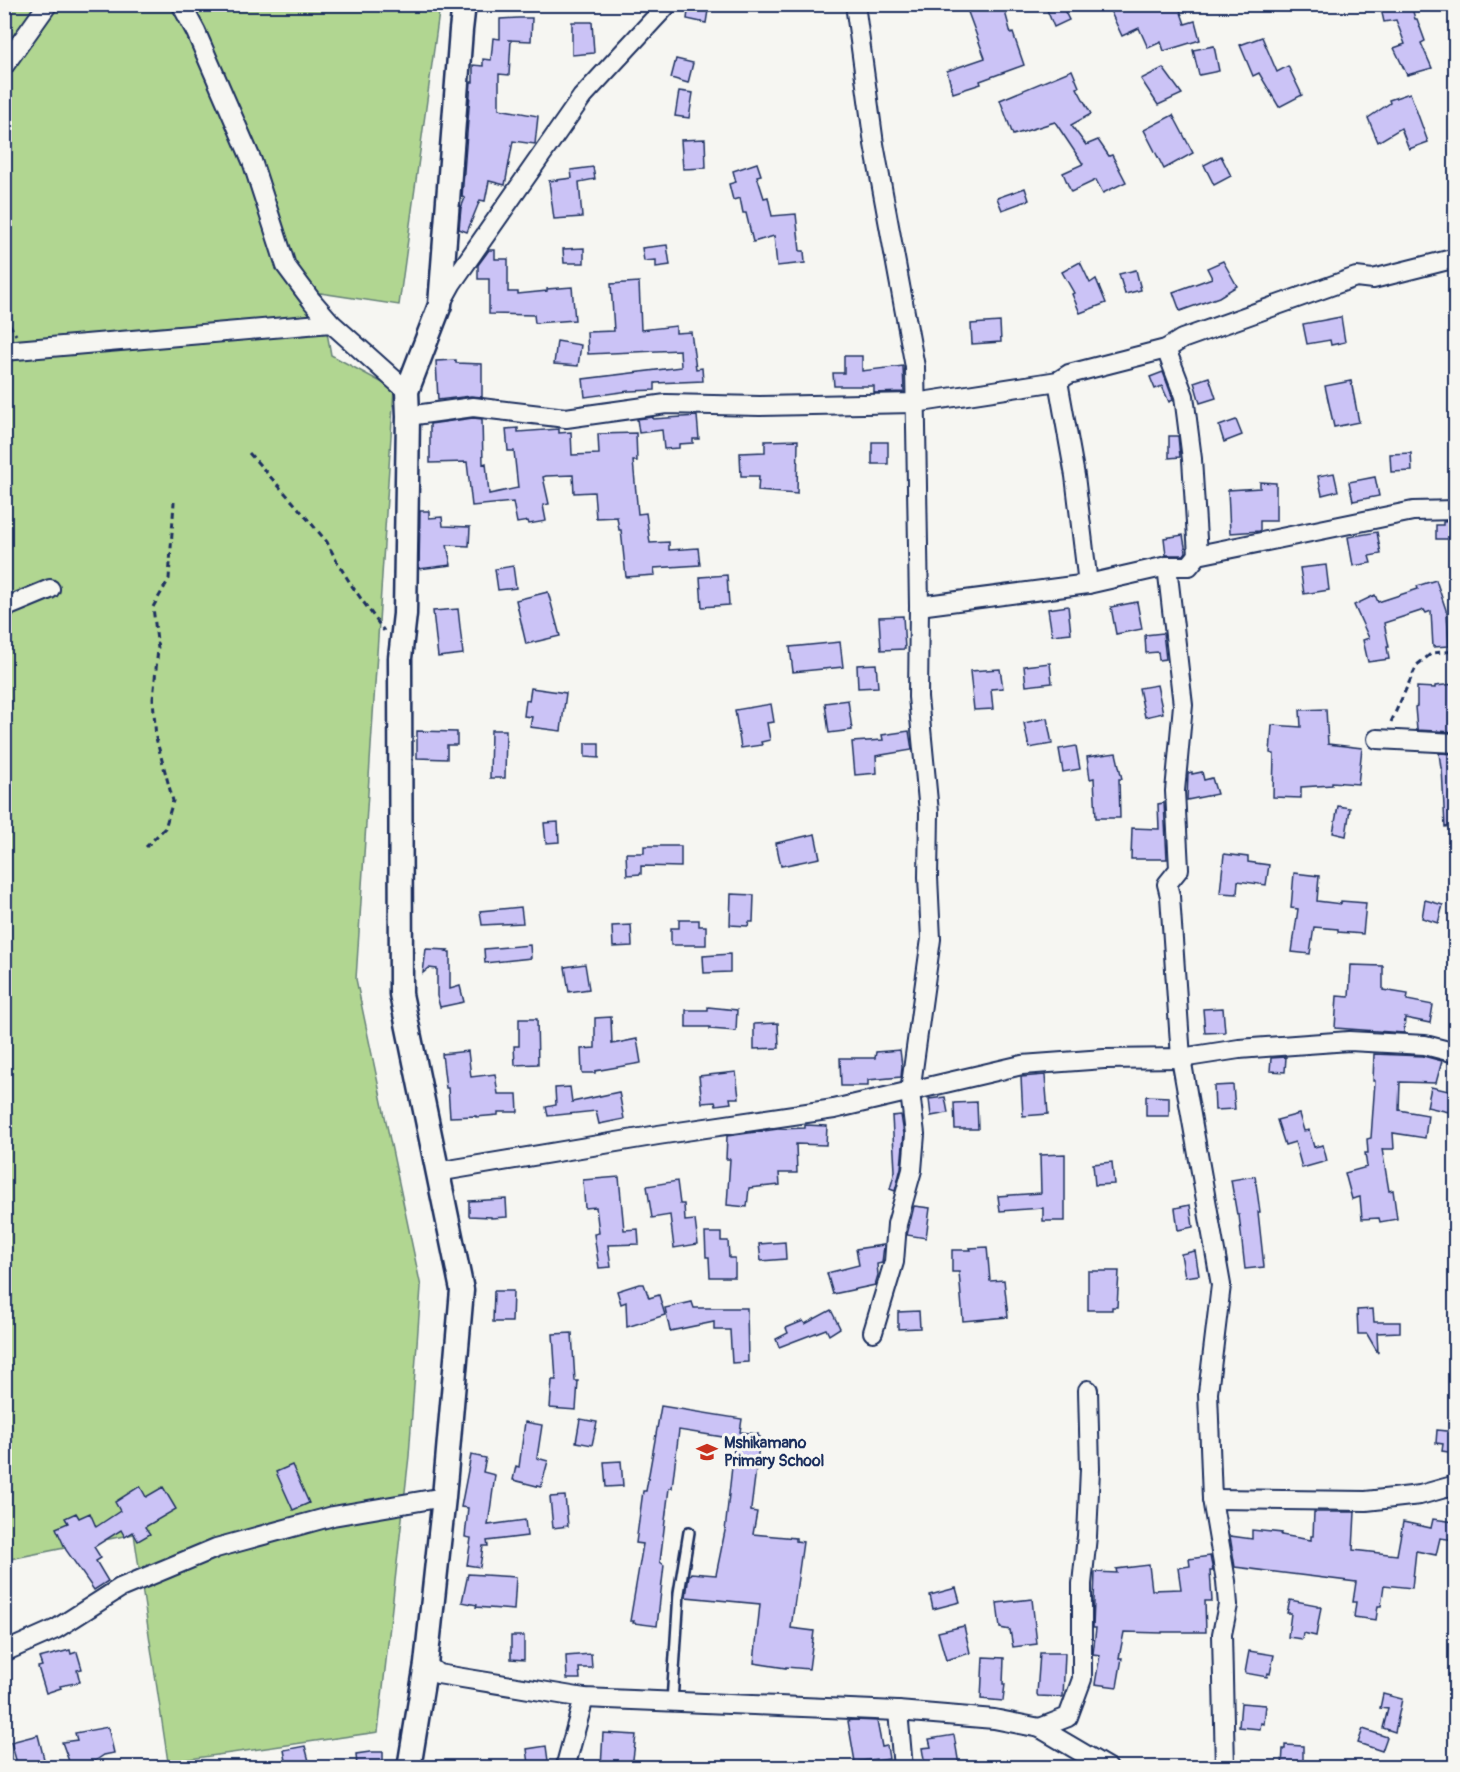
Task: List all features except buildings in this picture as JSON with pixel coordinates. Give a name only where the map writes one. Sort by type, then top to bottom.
[{"type":"street","points":[[4,66],[48,4]]},
{"type":"street","points":[[181,4],[196,32],[252,161],[286,266],[312,302],[331,323],[407,391]]},
{"type":"street","points":[[440,305],[460,30],[464,4]]},
{"type":"street","points":[[409,1767],[426,1664],[444,1497],[462,1290],[400,994],[400,658],[405,614],[407,391],[440,305],[452,283],[582,97],[668,4]]},
{"type":"street","points":[[855,4],[874,144],[915,367],[920,606],[918,697],[929,812],[928,877],[931,939],[910,1092],[915,1134],[912,1170],[897,1224],[894,1262],[873,1332]]},
{"type":"street","points":[[408,416],[473,407],[566,418],[666,404],[760,406],[915,403],[1058,381],[1069,374],[1166,349],[1182,339],[1356,277],[1372,279],[1455,258]]},
{"type":"street","points":[[4,351],[331,323]]},
{"type":"street","points":[[1166,349],[1184,396],[1192,459],[1198,555]]},
{"type":"street","points":[[1058,381],[1075,476],[1088,584]]},
{"type":"street","points":[[920,606],[1088,584],[1167,566],[1189,566],[1198,555],[1413,511],[1455,510]]},
{"type":"street","points":[[1167,566],[1183,705],[1175,791],[1179,869],[1167,884],[1170,896],[1181,1058],[1221,1285],[1208,1393],[1212,1498],[1228,1605],[1222,1634],[1225,1767]]},
{"type":"street","points":[[4,608],[50,589]]},
{"type":"street","points":[[1380,739],[1455,743]]},
{"type":"street","points":[[437,1172],[658,1135],[834,1109],[1022,1065],[1104,1059],[1181,1058],[1239,1049],[1349,1041],[1425,1045],[1455,1053]]},
{"type":"street","points":[[1040,1728],[1068,1717],[1082,1679],[1082,1584],[1090,1469],[1088,1390]]},
{"type":"street","points":[[1212,1498],[1366,1501],[1420,1495],[1455,1485]]},
{"type":"street","points":[[4,1652],[56,1629],[120,1588],[216,1548],[333,1516],[444,1497]]},
{"type":"street","points":[[426,1664],[438,1674],[584,1698],[898,1712],[994,1719],[1040,1728],[1108,1767]]},
{"type":"street","points":[[565,1767],[584,1698]]},
{"type":"street","points":[[898,1712],[903,1767]]},
{"type":"lane","points":[[672,1702],[679,1593],[689,1532]]},
{"type":"path","points":[[249,453],[327,542],[352,586],[383,629],[400,658]]},
{"type":"path","points":[[146,847],[165,828],[173,801],[156,738],[153,699],[158,650],[153,607],[169,579],[174,502]]},
{"type":"path","points":[[1380,739],[1417,664],[1432,653],[1455,651]]},
{"type":"green space","points":[[5,5],[440,5],[399,305],[320,293],[331,355],[394,389],[356,979],[421,1287],[409,1456],[378,1732],[168,1762],[134,1534],[5,1560]]},
{"type":"place","name":"Mshikamano Primary School","points":[[707,1452]]}]
